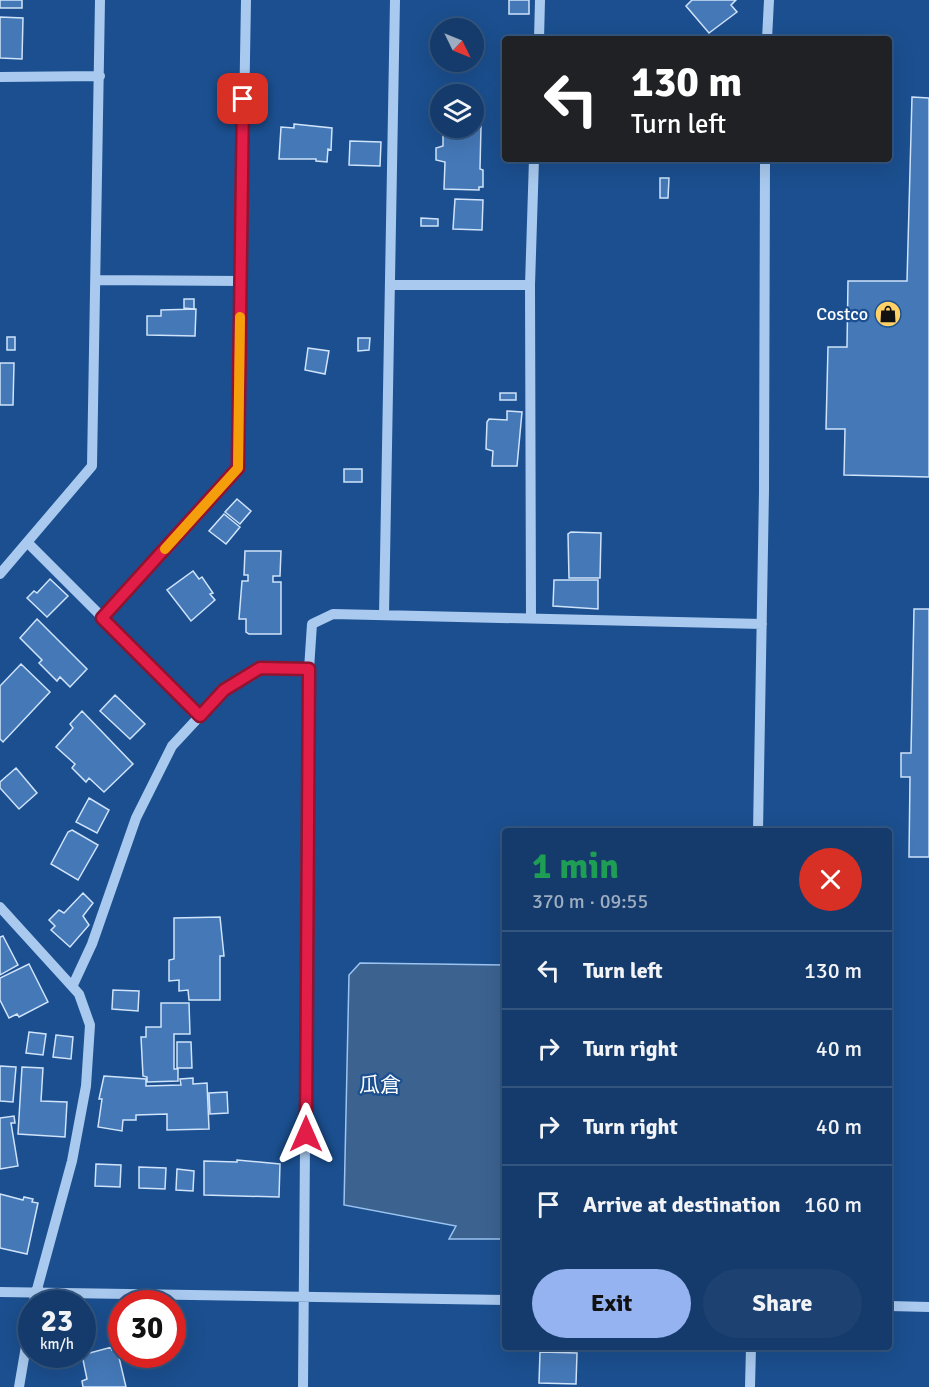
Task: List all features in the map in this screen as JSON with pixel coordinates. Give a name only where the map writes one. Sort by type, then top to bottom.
[{"type":"street","points":[[0,574],[92,466],[97,280],[100,0]]},
{"type":"street","points":[[102,618],[238,468],[246,0]]},
{"type":"street","points":[[384,615],[395,0]]},
{"type":"street","points":[[539,36],[540,0]]},
{"type":"street","points":[[767,36],[769,0]]},
{"type":"street","points":[[0,77],[100,76]]},
{"type":"street","points":[[531,617],[530,285],[534,162]]},
{"type":"street","points":[[758,828],[762,624],[765,162]]},
{"type":"street","points":[[97,280],[241,281]]},
{"type":"street","points":[[391,285],[530,285]]},
{"type":"street","points":[[27,543],[200,716]]},
{"type":"street","points":[[303,1387],[309,669],[312,624],[333,614],[762,624]]},
{"type":"street","points":[[73,985],[92,944],[136,818],[172,746],[224,690],[260,668],[309,669]]},
{"type":"street","points":[[0,907],[73,985],[79,994],[90,1024],[86,1086],[72,1161],[37,1290]]},
{"type":"street","points":[[0,1293],[18,1296]]},
{"type":"street","points":[[96,1298],[305,1297],[502,1300]]},
{"type":"street","points":[[892,1306],[929,1307]]},
{"type":"street","points":[[750,1387],[751,1350]]},
{"type":"street","points":[[19,1387],[22,1368]]},
{"type":"water","points":[[360,963],[502,965],[502,1239],[449,1239],[456,1226],[344,1205],[349,975]]},
{"type":"building","points":[[0,0],[22,0],[22,8],[0,8]]},
{"type":"building","points":[[509,0],[529,0],[529,14],[509,14]]},
{"type":"building","points":[[692,0],[736,0],[731,5],[737,12],[709,33],[686,6]]},
{"type":"building","points":[[0,17],[23,18],[22,59],[0,58]]},
{"type":"building","name":"Costco","points":[[912,97],[929,98],[929,477],[844,475],[845,429],[826,429],[828,347],[847,347],[848,281],[907,281]]},
{"type":"building","points":[[294,124],[332,128],[331,150],[328,149],[327,162],[316,161],[316,159],[279,159],[281,127],[294,128]]},
{"type":"building","points":[[443,138],[481,138],[480,169],[483,170],[483,187],[479,187],[479,190],[444,189],[445,162],[436,160],[436,148],[443,146]]},
{"type":"building","points":[[350,141],[381,142],[380,166],[349,165]]},
{"type":"building","points":[[660,178],[669,178],[668,198],[660,198]]},
{"type":"building","points":[[455,199],[483,200],[482,230],[453,229]]},
{"type":"building","points":[[421,218],[438,219],[438,226],[421,226]]},
{"type":"building","points":[[184,299],[194,299],[194,309],[184,308]]},
{"type":"building","points":[[196,309],[195,336],[147,335],[147,316],[161,316],[161,310]]},
{"type":"building","points":[[7,337],[15,337],[15,350],[7,350]]},
{"type":"building","points":[[358,338],[370,338],[369,350],[358,351]]},
{"type":"building","points":[[308,348],[329,351],[325,374],[305,370]]},
{"type":"building","points":[[0,363],[14,363],[13,405],[0,405]]},
{"type":"building","points":[[500,393],[516,393],[516,400],[500,400]]},
{"type":"building","points":[[507,411],[522,412],[517,466],[492,466],[493,451],[486,449],[487,422],[489,419],[507,420]]},
{"type":"building","points":[[344,469],[362,469],[362,482],[344,482]]},
{"type":"building","points":[[237,499],[251,511],[240,524],[225,512]]},
{"type":"building","points":[[224,514],[240,527],[226,544],[209,531]]},
{"type":"building","points":[[571,532],[601,533],[600,578],[569,578],[568,534]]},
{"type":"building","points":[[245,551],[281,551],[280,576],[273,576],[273,582],[281,582],[281,634],[249,634],[246,632],[246,619],[239,619],[242,581],[248,581],[248,575],[244,575]]},
{"type":"building","points":[[193,571],[199,579],[202,577],[215,600],[191,621],[167,590]]},
{"type":"building","points":[[50,579],[68,596],[47,617],[27,598],[34,591],[37,593]]},
{"type":"building","points":[[554,580],[598,580],[598,609],[553,606]]},
{"type":"building","points":[[914,609],[929,609],[929,857],[909,857],[910,777],[901,777],[901,753],[911,753]]},
{"type":"building","points":[[37,619],[87,669],[70,687],[60,677],[57,681],[39,663],[42,660],[20,638]]},
{"type":"building","points":[[21,664],[50,692],[3,742],[0,739],[0,686]]},
{"type":"building","points":[[115,695],[145,724],[130,739],[100,711]]},
{"type":"building","points":[[82,711],[133,764],[104,792],[89,778],[86,782],[72,768],[75,764],[56,747],[73,728],[70,724]]},
{"type":"building","points":[[16,768],[37,793],[19,809],[0,788],[0,782]]},
{"type":"building","points":[[89,798],[109,810],[97,833],[76,822]]},
{"type":"building","points":[[72,830],[98,845],[78,880],[51,864],[68,832]]},
{"type":"building","points":[[83,893],[93,903],[83,916],[89,925],[70,947],[51,930],[55,926],[49,920],[59,910],[64,913]]},
{"type":"building","points":[[220,917],[224,956],[220,956],[220,1000],[189,1000],[188,990],[179,991],[179,980],[169,981],[169,960],[174,959],[174,918]]},
{"type":"building","points":[[3,936],[18,965],[0,975],[0,937]]},
{"type":"building","points":[[29,964],[48,1002],[19,1017],[17,1014],[9,1018],[0,1000],[0,978]]},
{"type":"building","points":[[113,990],[139,991],[138,1011],[112,1009]]},
{"type":"building","points":[[161,1003],[189,1003],[190,1034],[174,1034],[174,1069],[178,1069],[178,1081],[147,1082],[147,1077],[143,1076],[141,1037],[146,1037],[146,1027],[161,1027]]},
{"type":"building","points":[[29,1032],[46,1034],[43,1055],[26,1053]]},
{"type":"building","points":[[56,1035],[73,1037],[71,1059],[53,1057]]},
{"type":"building","points":[[177,1042],[191,1042],[192,1068],[177,1068]]},
{"type":"building","points":[[0,1066],[16,1067],[13,1102],[0,1101]]},
{"type":"building","points":[[22,1067],[43,1068],[41,1101],[67,1102],[65,1137],[18,1134]]},
{"type":"building","points":[[104,1076],[146,1079],[146,1086],[181,1085],[180,1079],[193,1078],[193,1084],[207,1083],[209,1129],[167,1130],[167,1114],[136,1115],[136,1120],[123,1120],[122,1131],[98,1127],[102,1099],[99,1099]]},
{"type":"building","points":[[227,1092],[228,1113],[210,1114],[209,1093]]},
{"type":"building","points":[[14,1116],[15,1123],[11,1123],[18,1166],[0,1169],[0,1118]]},
{"type":"building","points":[[237,1160],[280,1164],[279,1197],[204,1195],[204,1161],[237,1162]]},
{"type":"building","points":[[96,1164],[121,1165],[120,1187],[95,1186]]},
{"type":"building","points":[[139,1167],[166,1168],[165,1189],[139,1188]]},
{"type":"building","points":[[177,1169],[194,1171],[193,1191],[176,1190]]},
{"type":"building","points":[[0,1194],[23,1200],[24,1197],[33,1199],[32,1202],[38,1203],[27,1254],[0,1248]]},
{"type":"building","points":[[108,1348],[108,1368],[122,1368],[126,1387],[83,1387],[82,1381],[87,1379],[85,1368],[96,1368],[96,1351]]},
{"type":"building","points":[[540,1352],[577,1353],[576,1384],[539,1383]]},
{"type":"slow traffic","points":[[165,549],[238,468],[240,317]]},
{"type":"place","name":"Costco","points":[[888,314]]},
{"type":"district","name":"瓜倉","points":[[380,1085]]},
{"type":"route","points":[[243,99],[238,468],[102,618],[200,716],[224,690],[260,668],[309,669],[306,1134]]}]
